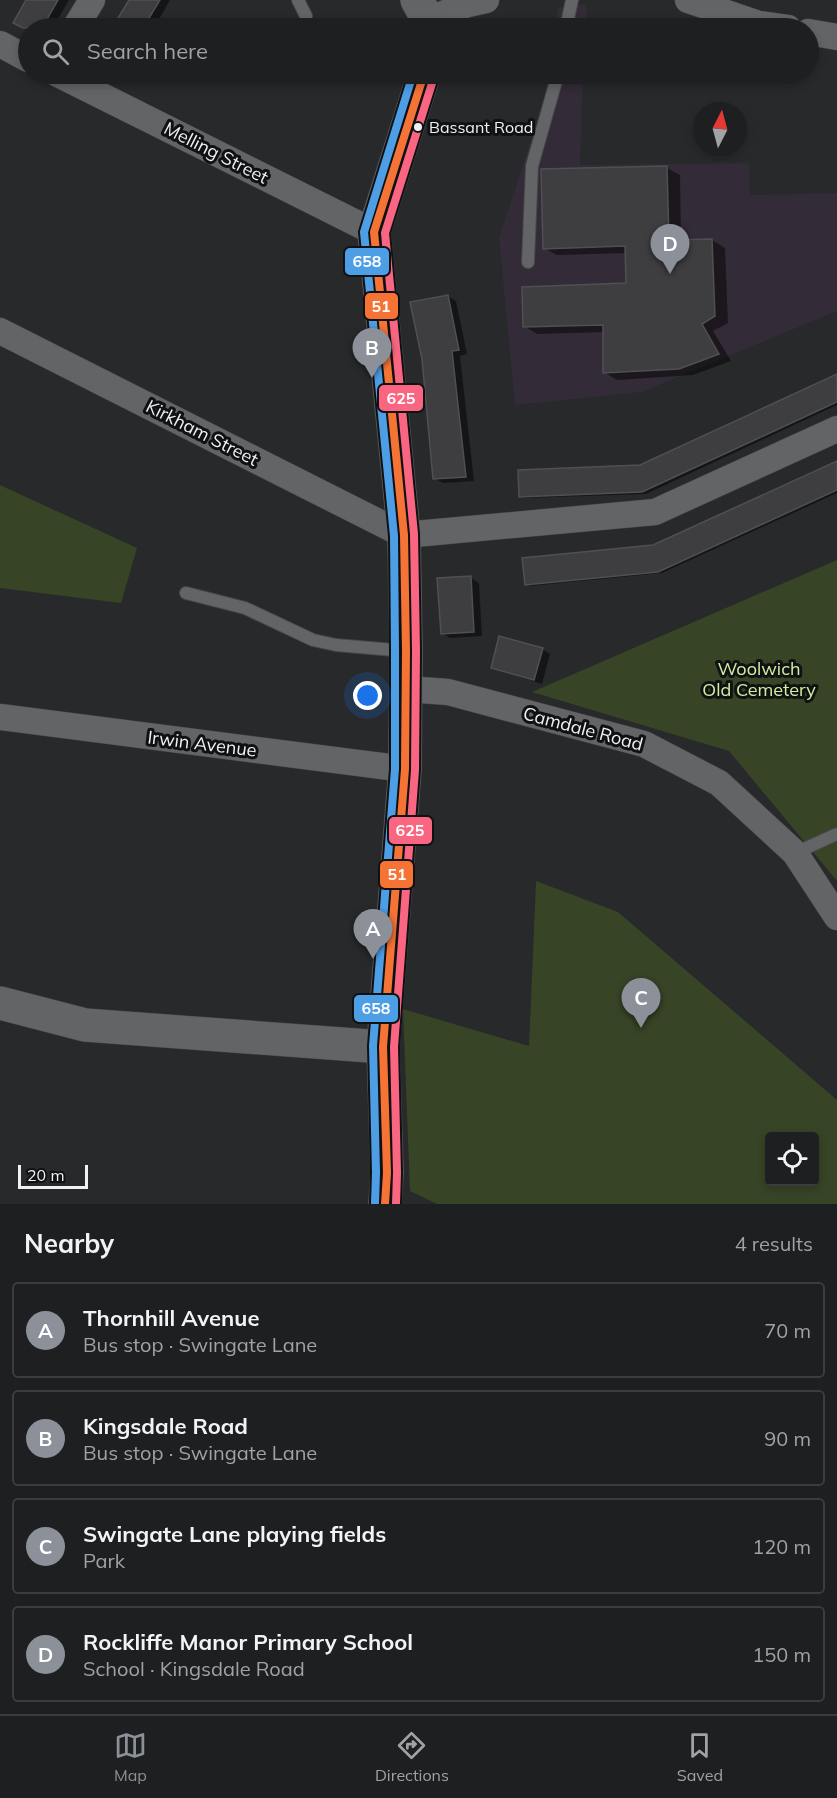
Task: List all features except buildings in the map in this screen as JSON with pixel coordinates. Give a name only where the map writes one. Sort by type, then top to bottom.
[{"type":"street","points":[[81,18],[92,0]]},
{"type":"street","points":[[424,16],[486,0]]},
{"type":"street","points":[[688,0],[741,18]]},
{"type":"street","points":[[819,34],[837,37]]},
{"type":"street","points":[[0,44],[18,53]]},
{"type":"street","name":"Melling Street","points":[[78,84],[374,232]]},
{"type":"street","points":[[385,1204],[387,1173],[383,1047],[405,769],[406,651],[404,535],[374,232],[421,84]]},
{"type":"street","name":"Kirkham Street","points":[[0,331],[404,535]]},
{"type":"street","points":[[404,535],[655,512],[837,429]]},
{"type":"street","name":"Camdale Road","points":[[405,689],[448,692],[644,744],[719,783],[795,853],[837,916]]},
{"type":"street","name":"Irwin Avenue","points":[[0,717],[405,769]]},
{"type":"street","points":[[0,1003],[85,1025],[383,1047]]},
{"type":"lane","points":[[298,0],[306,16]]},
{"type":"lane","points":[[568,18],[572,0]]},
{"type":"lane","points":[[528,262],[532,166],[555,84]]},
{"type":"lane","points":[[186,593],[245,608],[313,640],[336,645],[406,651]]},
{"type":"lane","points":[[795,853],[837,834]]},
{"type":"shaded area","points":[[587,4],[586,18],[557,18],[558,7]]},
{"type":"shaded area","points":[[549,84],[583,84],[580,165],[749,163],[750,195],[837,193],[837,311],[642,392],[515,405],[499,238]]},
{"type":"green space","points":[[0,485],[137,548],[121,603],[0,588]]},
{"type":"green space","name":"Woolwich Old Cemetery","points":[[837,560],[837,881],[729,751],[532,692]]},
{"type":"green space","points":[[536,881],[618,912],[837,1100],[837,1204],[437,1204],[410,1191],[403,1009],[529,1046]]},
{"type":"transit line","name":"658","points":[[375,1203],[373,1046],[395,769],[394,536],[364,232],[410,84]]},
{"type":"transit line","name":"51","points":[[385,1204],[387,1173],[383,1047],[405,769],[406,651],[404,535],[374,232],[421,84]]},
{"type":"transit line","name":"625","points":[[396,1204],[394,1047],[415,770],[416,651],[414,534],[385,233],[432,84]]},
{"type":"place","name":"Bassant Road","points":[[418,127]]},
{"type":"place","name":"Rockliffe Manor Primary School","points":[[670,274]]},
{"type":"place","name":"Kingsdale Road","points":[[372,378]]},
{"type":"place","name":"Thornhill Avenue","points":[[373,959]]},
{"type":"place","name":"Swingate Lane playing fields","points":[[641,1028]]}]
